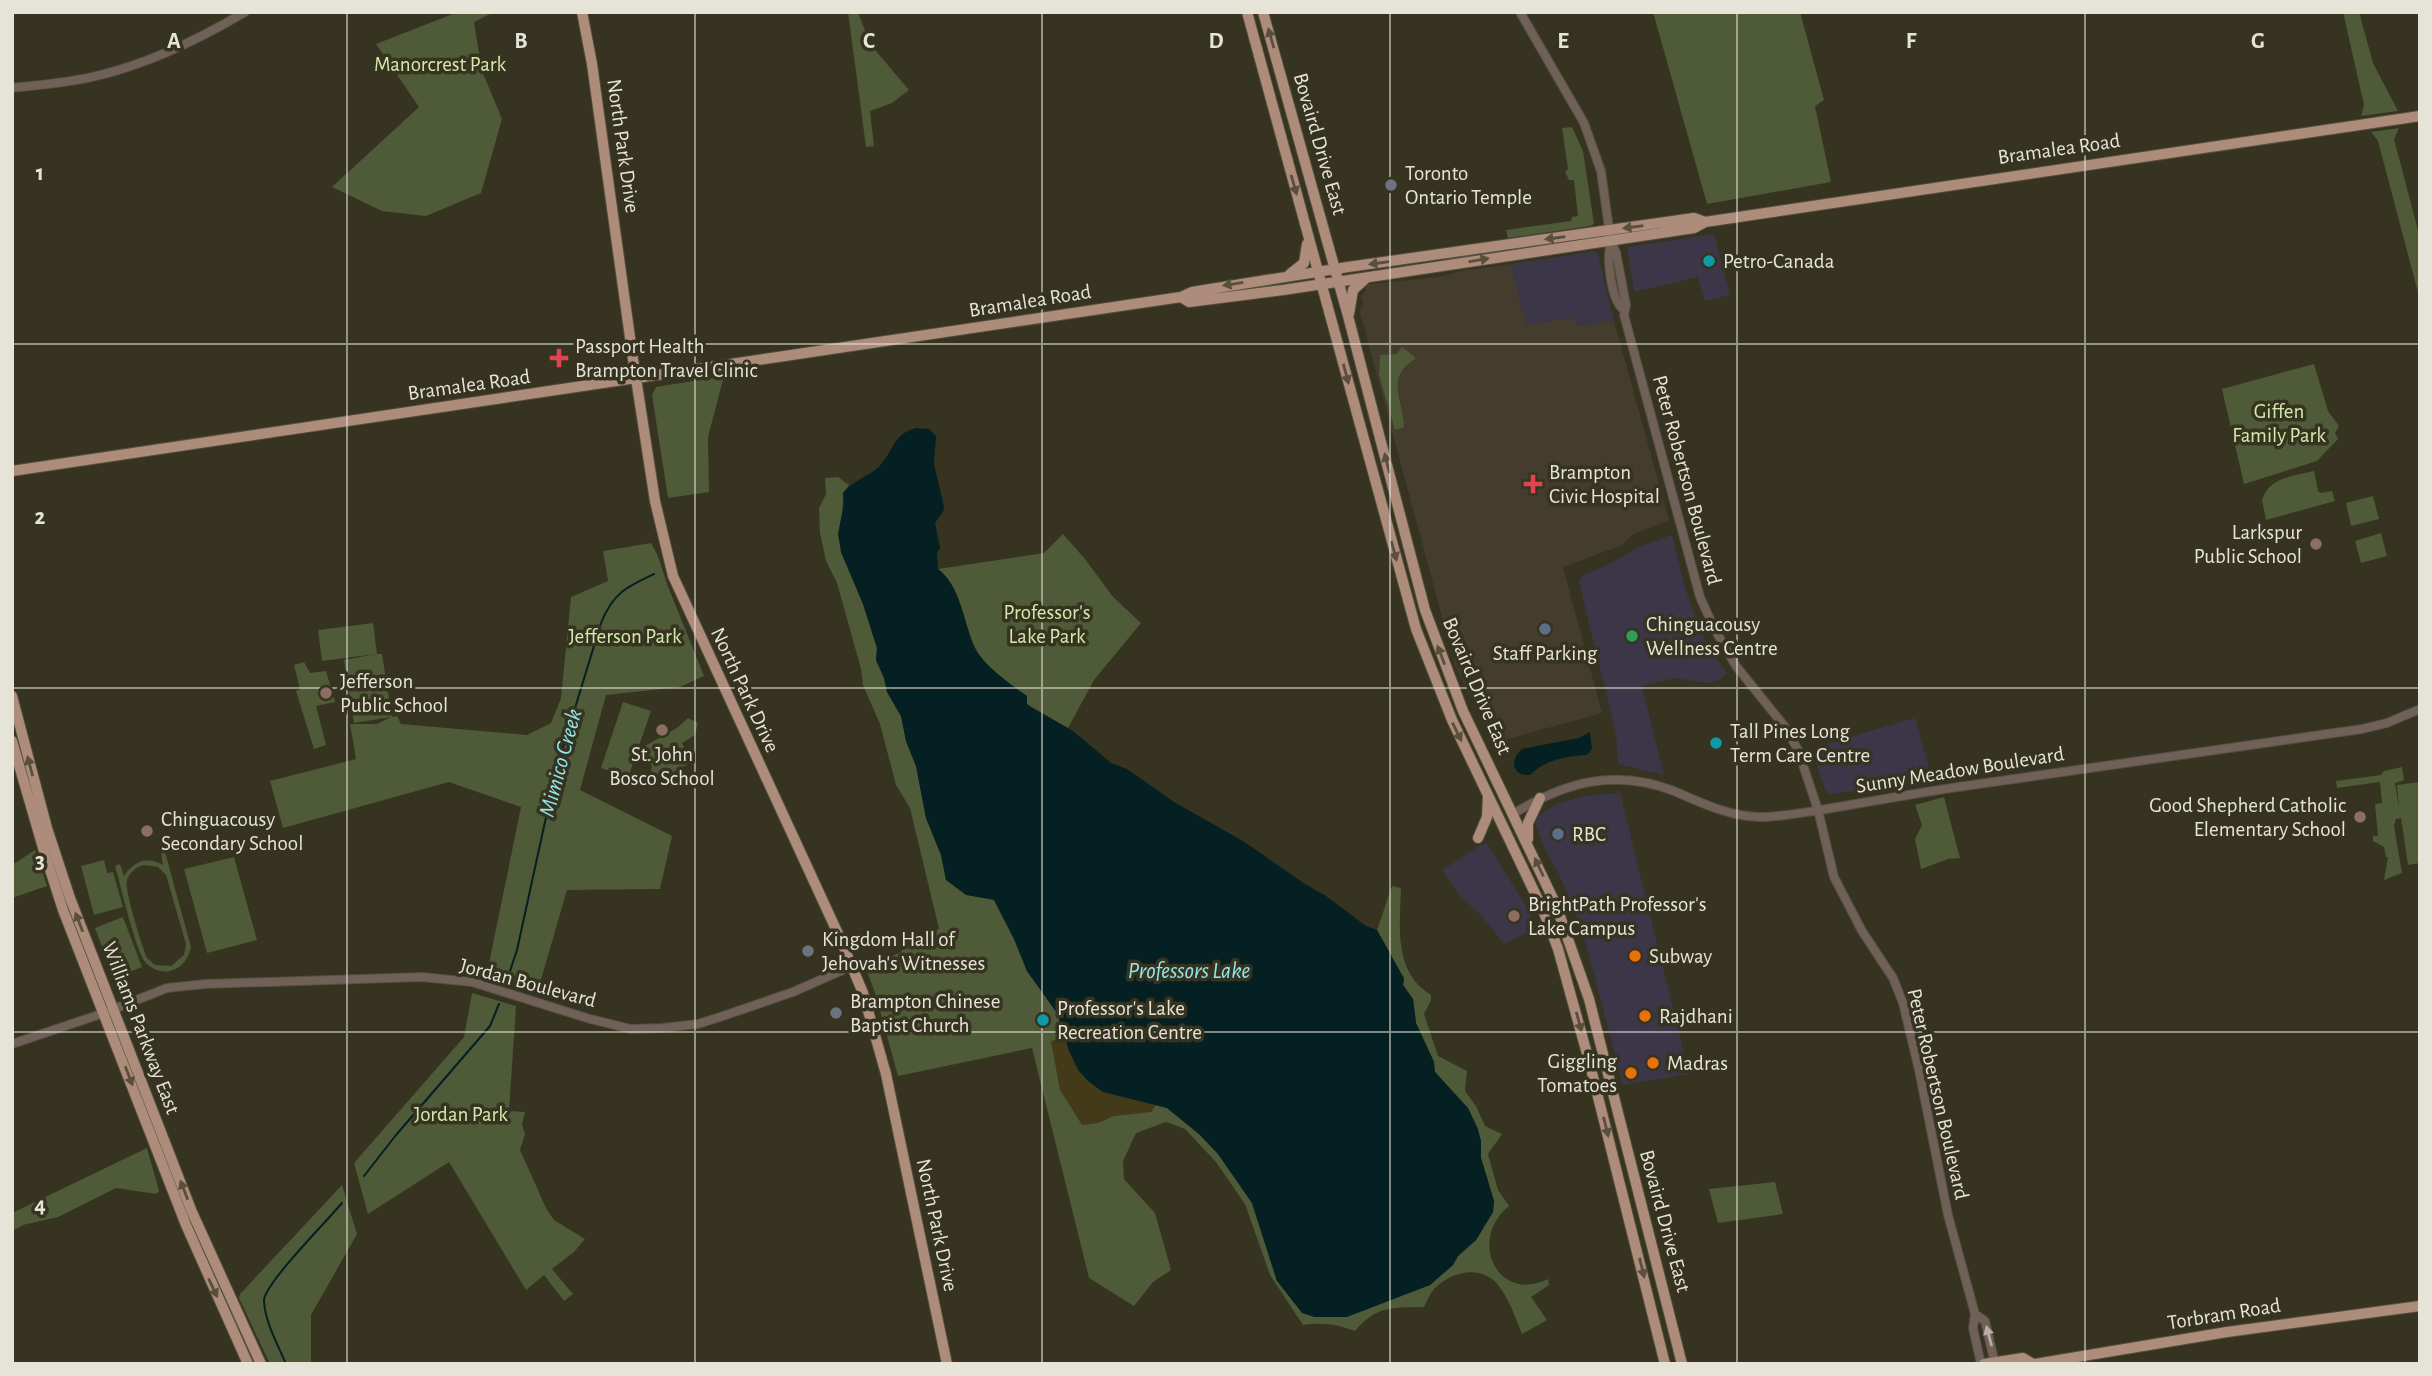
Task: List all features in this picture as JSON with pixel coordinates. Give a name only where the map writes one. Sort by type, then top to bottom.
[{"type":"main road","name":"North Park Drive","points":[[582,12],[592,64],[655,501],[673,576],[863,993],[886,1074],[947,1364]]},
{"type":"main road","name":"Bovaird Drive East","points":[[1247,12],[1416,629],[1452,720],[1543,910],[1558,949],[1665,1364]]},
{"type":"main road","name":"Bovaird Drive East","points":[[1263,12],[1348,316],[1425,610],[1458,700],[1556,905],[1589,999],[1682,1364]]},
{"type":"main road","name":"Bramalea Road","points":[[1181,298],[1189,302],[1369,278],[1611,238],[1694,218],[1705,222],[2420,116]]},
{"type":"main road","points":[[1287,276],[1298,270],[1306,260],[1307,233]]},
{"type":"main road","name":"Bramalea Road","points":[[12,471],[1181,298],[1192,292],[1335,269],[1611,238]]},
{"type":"main road","points":[[1348,316],[1353,290],[1360,281],[1369,278]]},
{"type":"main road","points":[[1283,290],[1311,292],[1329,308]]},
{"type":"main road","name":"Williams Parkway East","points":[[12,696],[39,799],[109,1011],[186,1225],[248,1364]]},
{"type":"main road","name":"Williams Parkway East","points":[[12,741],[49,869],[192,1212],[261,1364]]},
{"type":"main road","points":[[1478,838],[1487,817],[1488,795]]},
{"type":"main road","points":[[1527,843],[1528,823],[1540,798]]},
{"type":"main road","name":"Torbram Road","points":[[1983,1364],[2022,1358],[2034,1364],[2227,1332],[2420,1306]]},
{"type":"street","points":[[12,88],[83,79],[120,69],[186,44],[246,12]]},
{"type":"street","name":"Peter Robertson Boulevard","points":[[1520,12],[1584,123],[1601,171],[1611,238],[1608,253],[1611,278],[1619,307],[1624,310],[1700,597],[1736,666],[1785,727],[1798,750],[1818,810],[1834,877],[1855,919],[1893,978],[1903,1003],[1948,1215],[1975,1314],[1973,1328],[1983,1364]]},
{"type":"street","name":"Sunny Meadow Boulevard","points":[[1513,814],[1540,798],[1590,781],[1624,780],[1674,791],[1698,804],[1737,815],[1787,815],[1968,785],[2362,729],[2387,723],[2420,709]]},
{"type":"street","name":"Jordan Boulevard","points":[[12,1044],[167,988],[205,984],[433,978],[472,982],[631,1029],[662,1028],[698,1024],[720,1017],[793,992],[852,967]]},
{"type":"street","name":"Peter Robertson Boulevard","points":[[1975,1314],[1984,1321],[1995,1363]]},
{"type":"shaded area","points":[[1714,234],[1730,295],[1705,301],[1698,277],[1634,292],[1627,247]]},
{"type":"shaded area","points":[[1595,251],[1598,254],[1614,321],[1578,326],[1573,317],[1526,325],[1511,264]]},
{"type":"shaded area","name":"Brampton Civic Hospital","points":[[1511,264],[1526,325],[1573,317],[1578,326],[1614,321],[1669,520],[1634,534],[1620,546],[1563,567],[1602,713],[1493,743],[1455,665],[1359,309],[1364,305],[1361,296],[1366,290],[1364,286],[1369,284],[1437,277]]},
{"type":"shaded area","points":[[1672,535],[1685,588],[1697,621],[1708,648],[1727,673],[1719,680],[1707,683],[1675,678],[1642,686],[1664,775],[1618,764],[1616,734],[1579,582],[1583,575],[1606,566],[1641,546]]},
{"type":"shaded area","points":[[1915,718],[1928,764],[1929,782],[1830,794],[1826,792],[1812,753],[1815,750],[1833,742]]},
{"type":"shaded area","points":[[1620,793],[1689,1074],[1623,1085],[1585,940],[1560,876],[1535,823],[1539,815],[1557,804],[1590,795]]},
{"type":"shaded area","points":[[1486,842],[1526,906],[1536,928],[1504,944],[1482,916],[1460,896],[1442,870]]},
{"type":"green space","name":"Manorcrest Park","points":[[458,12],[494,12],[474,22],[482,71],[502,119],[481,193],[426,216],[382,211],[332,187],[419,107],[376,44]]},
{"type":"green space","points":[[848,12],[858,12],[870,44],[909,90],[892,103],[870,111],[874,146],[866,147]]},
{"type":"green space","points":[[1653,12],[1800,12],[1824,100],[1815,106],[1831,182],[1707,204]]},
{"type":"green space","points":[[2343,12],[2359,12],[2373,63],[2398,111],[2361,116],[2364,105]]},
{"type":"green space","points":[[1572,127],[1583,151],[1594,224],[1508,238],[1506,230],[1571,221],[1572,217],[1578,216],[1574,180],[1569,180],[1565,172],[1568,169],[1562,128]]},
{"type":"green space","points":[[2399,128],[2394,139],[2420,238],[2420,300],[2378,141],[2371,132]]},
{"type":"green space","points":[[1402,347],[1416,358],[1400,373],[1398,389],[1404,427],[1395,430],[1379,375],[1380,355],[1397,354]]},
{"type":"green space","name":"Giffen Family Park","points":[[2314,364],[2328,411],[2339,426],[2335,433],[2338,439],[2317,461],[2244,484],[2222,389]]},
{"type":"green space","points":[[724,376],[708,437],[709,492],[668,498],[652,395],[656,387]]},
{"type":"green space","points":[[2314,471],[2318,491],[2332,491],[2335,501],[2266,520],[2262,500],[2270,486],[2291,476]]},
{"type":"green space","points":[[838,477],[849,485],[843,493],[841,552],[863,604],[877,648],[876,660],[887,692],[901,716],[906,741],[916,766],[926,818],[941,855],[946,880],[994,900],[1027,971],[1057,1013],[1069,1051],[1122,1097],[1167,1108],[1199,1134],[1218,1154],[1252,1203],[1277,1281],[1405,1294],[1430,1285],[1476,1240],[1493,1212],[1494,1201],[1481,1158],[1481,1141],[1467,1108],[1435,1072],[1434,1062],[1416,1023],[1413,999],[1403,985],[1404,978],[1377,930],[1392,886],[1401,888],[1401,947],[1410,974],[1431,995],[1424,1014],[1438,1056],[1467,1071],[1465,1091],[1476,1106],[1485,1126],[1502,1134],[1488,1154],[1498,1190],[1509,1206],[1497,1220],[1490,1235],[1490,1251],[1494,1265],[1503,1276],[1515,1283],[1530,1284],[1548,1279],[1549,1285],[1531,1297],[1547,1320],[1522,1334],[1501,1289],[1487,1276],[1469,1272],[1443,1282],[1433,1290],[1424,1307],[1394,1308],[1378,1312],[1355,1331],[1329,1324],[1303,1325],[1270,1275],[1245,1204],[1216,1162],[1185,1129],[1166,1122],[1136,1133],[1123,1161],[1124,1179],[1155,1213],[1171,1270],[1153,1282],[1134,1306],[1089,1278],[1032,1048],[898,1076],[866,968],[901,952],[907,939],[939,929],[910,808],[896,785],[880,724],[863,685],[837,583],[826,561],[820,533],[819,508],[826,494],[825,478]]},
{"type":"green space","points":[[2373,496],[2379,519],[2351,526],[2346,503]]},
{"type":"green space","points":[[2381,533],[2387,556],[2361,563],[2355,541]]},
{"type":"green space","name":"Professor's Lake Park","points":[[1063,534],[1113,597],[1141,623],[1094,680],[1068,728],[1027,704],[1027,696],[1005,681],[979,655],[957,595],[946,576],[938,569],[1044,553]]},
{"type":"green space","name":"Jefferson Park","points":[[651,543],[704,676],[680,687],[606,695],[580,790],[672,836],[660,889],[567,890],[538,990],[487,973],[521,807],[449,782],[283,828],[270,781],[356,759],[350,724],[377,724],[391,717],[354,723],[344,660],[376,654],[322,661],[318,630],[373,623],[377,654],[382,654],[392,717],[397,716],[401,724],[527,735],[551,723],[561,698],[571,597],[608,581],[603,551]]},
{"type":"green space","points":[[304,662],[310,673],[326,671],[335,702],[316,706],[326,745],[314,749],[296,691],[300,689],[294,665]]},
{"type":"green space","points":[[623,702],[651,711],[628,778],[601,768]]},
{"type":"green space","points":[[688,718],[698,723],[695,735],[682,743],[691,762],[671,774],[669,770],[649,779],[652,766],[643,747],[677,728]]},
{"type":"green space","points":[[2402,767],[2404,780],[2395,783],[2399,809],[2397,785],[2420,782],[2420,863],[2408,865],[2401,818],[2396,819],[2394,826],[2402,873],[2384,880],[2388,857],[2384,847],[2373,841],[2373,836],[2378,836],[2375,804],[2382,803],[2380,782],[2337,788],[2336,781],[2381,775],[2384,771]]},
{"type":"green space","points":[[1944,797],[1960,858],[1948,859],[1921,869],[1915,839],[1922,825],[1915,805]]},
{"type":"green space","points":[[35,850],[47,886],[12,898],[12,865]]},
{"type":"green space","points":[[165,852],[191,947],[182,965],[167,971],[150,967],[141,955],[115,866],[120,864],[124,876],[141,862],[152,861],[163,865],[161,854]],"holes":[[[143,865],[158,867],[166,875],[186,944],[184,955],[171,966],[155,965],[147,958],[128,895],[127,880],[133,871]]]},
{"type":"green space","points":[[234,857],[257,940],[207,953],[184,869]]},
{"type":"green space","points":[[104,860],[107,873],[113,872],[123,907],[94,915],[81,866]]},
{"type":"green space","points":[[123,917],[142,967],[114,978],[95,928]]},
{"type":"green space","name":"Jordan Park","points":[[472,993],[516,1006],[509,1111],[525,1112],[522,1125],[525,1134],[520,1150],[554,1220],[585,1239],[574,1252],[552,1269],[573,1294],[564,1301],[544,1275],[526,1290],[449,1162],[368,1214],[354,1163],[464,1037]]},
{"type":"green space","points":[[147,1148],[159,1191],[156,1194],[116,1188],[58,1217],[23,1225],[12,1231],[12,1213]]},
{"type":"green space","points":[[1775,1182],[1783,1214],[1718,1223],[1709,1189]]},
{"type":"green space","points":[[342,1185],[357,1234],[311,1315],[311,1364],[270,1364],[239,1298],[240,1294]]},
{"type":"sand","points":[[1065,1038],[1071,1055],[1088,1079],[1111,1093],[1156,1105],[1151,1112],[1114,1116],[1098,1123],[1082,1125],[1060,1090],[1051,1041]]},
{"type":"water","name":"Professors Lake","points":[[916,428],[929,429],[936,436],[934,464],[944,507],[935,523],[940,548],[937,553],[938,569],[946,576],[957,595],[979,655],[998,674],[1027,696],[1027,704],[1073,731],[1111,763],[1127,769],[1174,802],[1243,841],[1366,926],[1377,930],[1404,979],[1403,985],[1413,999],[1416,1023],[1434,1062],[1435,1072],[1468,1108],[1478,1129],[1481,1158],[1494,1201],[1493,1212],[1476,1240],[1430,1285],[1347,1317],[1314,1317],[1302,1313],[1277,1281],[1252,1203],[1218,1154],[1199,1134],[1167,1108],[1103,1092],[1089,1082],[1078,1070],[1057,1013],[1027,971],[994,900],[966,895],[946,880],[941,855],[926,818],[916,766],[906,741],[901,716],[887,692],[876,660],[877,648],[863,604],[841,552],[838,534],[844,503],[843,493],[878,467],[903,434]]},
{"type":"water","points":[[1590,732],[1592,749],[1587,755],[1556,760],[1530,775],[1519,773],[1514,766],[1522,749],[1579,738]]},
{"type":"waterway","name":"Mimico Creek","points":[[508,977],[517,950],[557,767],[601,623],[610,605],[622,592],[654,574]]},
{"type":"waterway","name":"Mimico Creek","points":[[364,1176],[490,1026],[499,1004]]},
{"type":"waterway","name":"Mimico Creek","points":[[286,1364],[267,1317],[264,1301],[266,1293],[285,1267],[342,1203]]},
{"type":"place","name":"Toronto Ontario Temple","points":[[1391,185]]},
{"type":"place","name":"Petro-Canada","points":[[1709,261]]},
{"type":"place","name":"Passport Health Brampton Travel Clinic","points":[[559,358]]},
{"type":"place","name":"Brampton Civic Hospital","points":[[1533,484]]},
{"type":"place","name":"Larkspur Public School","points":[[2316,544]]},
{"type":"place","name":"Staff Parking","points":[[1545,629]]},
{"type":"place","name":"Chinguacousy Wellness Centre","points":[[1632,636]]},
{"type":"place","name":"Jefferson Public School","points":[[326,693]]},
{"type":"place","name":"St. John Bosco School","points":[[662,730]]},
{"type":"place","name":"Tall Pines Long Term Care Centre","points":[[1716,743]]},
{"type":"place","name":"Good Shepherd Catholic Elementary School","points":[[2360,817]]},
{"type":"place","name":"Chinguacousy Secondary School","points":[[147,831]]},
{"type":"place","name":"RBC","points":[[1558,834]]},
{"type":"place","name":"BrightPath Professor's Lake Campus","points":[[1514,916]]},
{"type":"place","name":"Kingdom Hall of Jehovah's Witnesses","points":[[808,951]]},
{"type":"place","name":"Subway","points":[[1635,956]]},
{"type":"place","name":"Brampton Chinese Baptist Church","points":[[836,1013]]},
{"type":"place","name":"Rajdhani","points":[[1645,1016]]},
{"type":"place","name":"Professor's Lake Recreation Centre","points":[[1043,1020]]},
{"type":"place","name":"Madras","points":[[1653,1063]]},
{"type":"place","name":"Giggling Tomatoes","points":[[1631,1073]]}]
